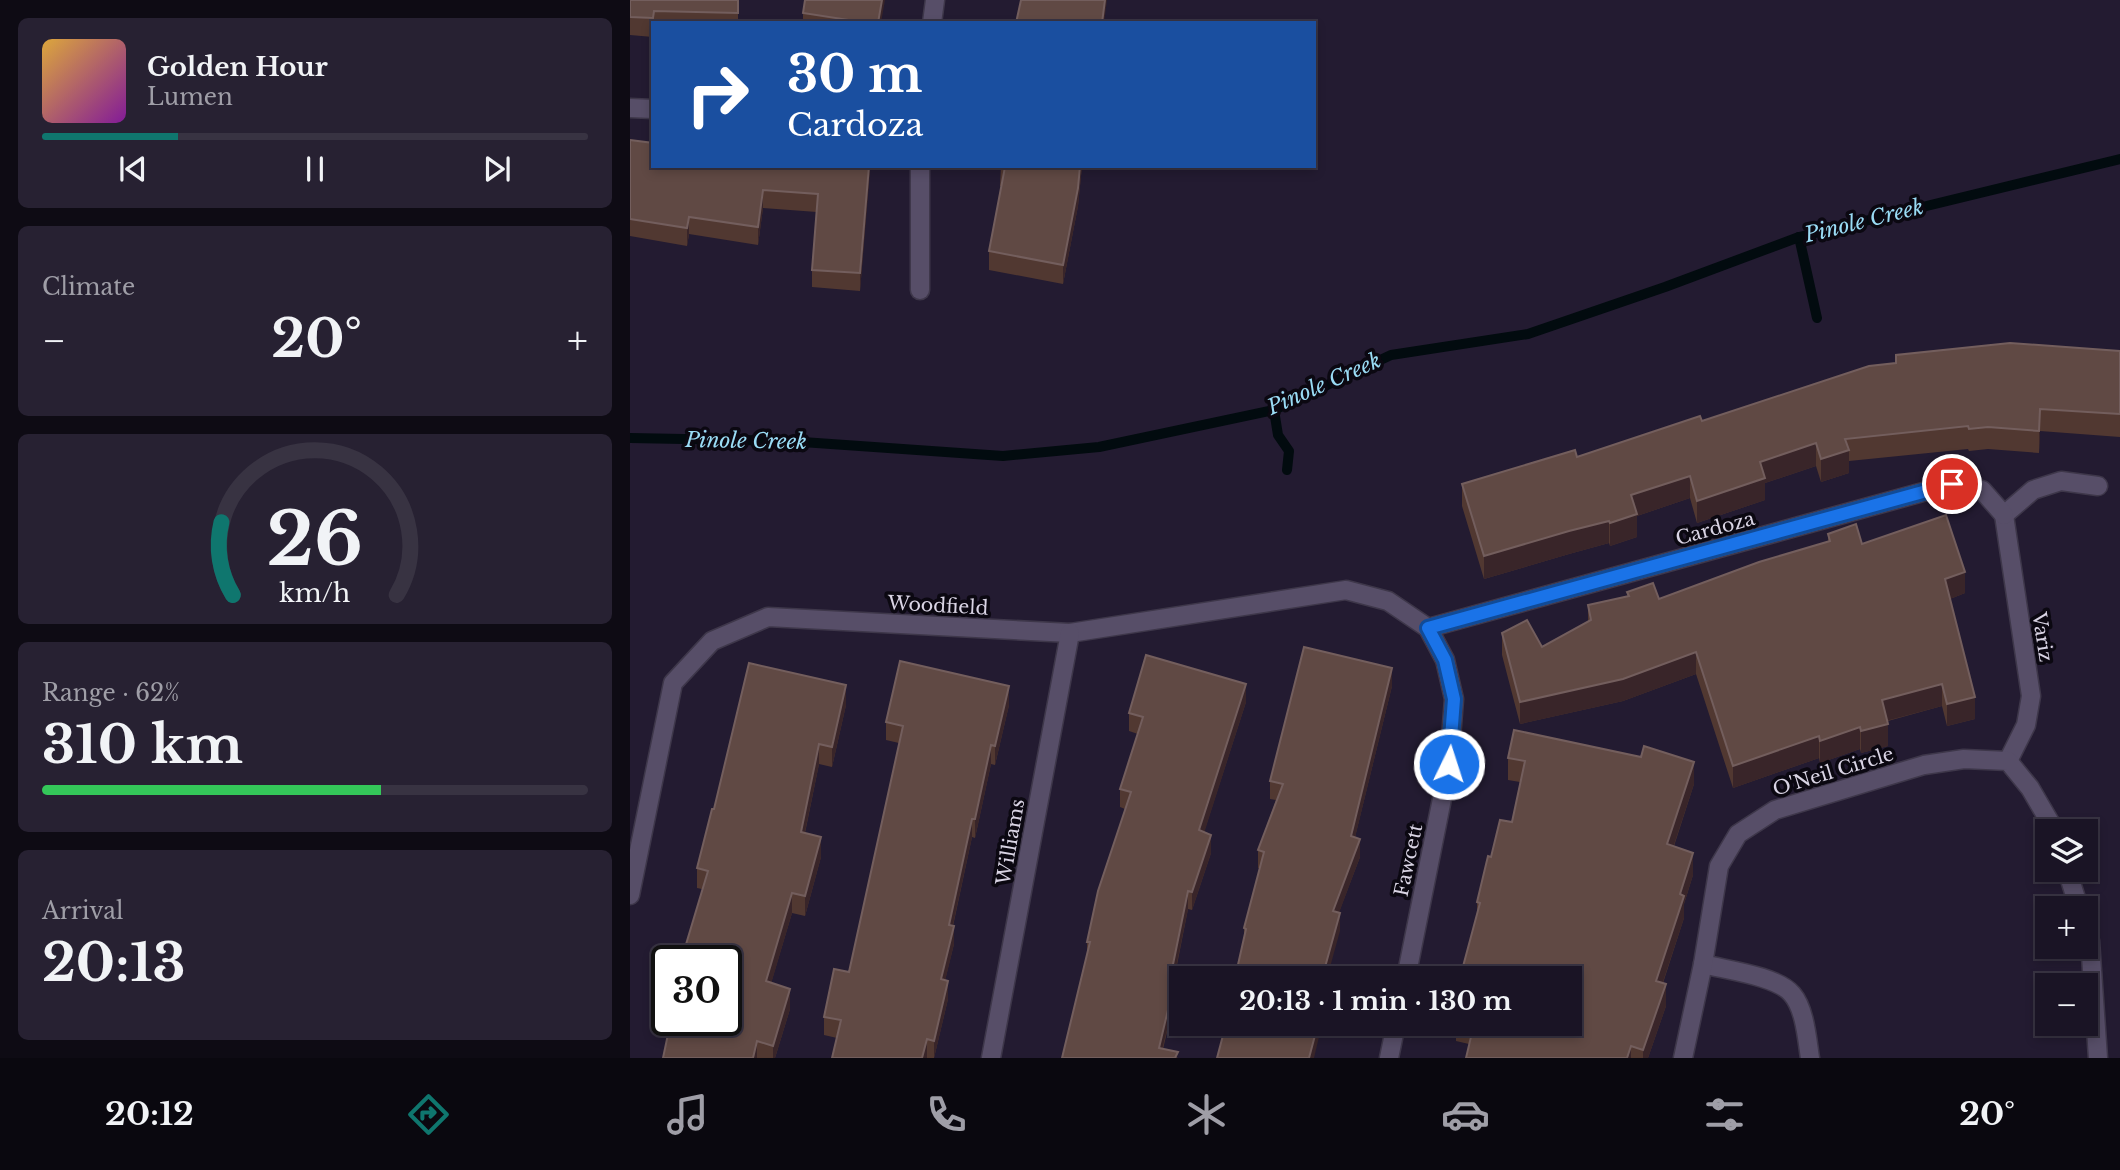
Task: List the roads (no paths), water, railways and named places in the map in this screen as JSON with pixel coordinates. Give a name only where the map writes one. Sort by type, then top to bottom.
[{"type":"street","points":[[932,21],[935,0]]},
{"type":"street","points":[[630,108],[651,109]]},
{"type":"street","points":[[919,168],[920,290]]},
{"type":"street","points":[[2004,515],[2033,490],[2061,481],[2098,486]]},
{"type":"street","name":"Cardoza","points":[[1428,628],[1952,484],[1982,490],[2004,515]]},
{"type":"street","name":"Variz","points":[[2004,515],[2031,696],[2026,725],[2008,761]]},
{"type":"street","name":"Woodfield","points":[[630,895],[673,683],[712,641],[768,617],[1070,633],[1346,590],[1388,601],[1428,628]]},
{"type":"street","name":"Fawcett","points":[[1408,966],[1449,764],[1454,699],[1445,660],[1428,628]]},
{"type":"street","name":"Williams","points":[[991,1058],[1070,633]]},
{"type":"street","name":"O'Neil Circle","points":[[1683,1058],[1703,964],[1719,866],[1738,834],[1775,810],[1924,765],[1964,759],[2008,761]]},
{"type":"street","points":[[2008,761],[2030,788],[2048,819]]},
{"type":"street","points":[[2091,959],[2098,1058]]},
{"type":"street","points":[[1703,964],[1777,983],[1792,994],[1801,1013],[1810,1058]]},
{"type":"street","points":[[1389,1058],[1394,1036]]},
{"type":"waterway","name":"Pinole Creek","points":[[630,438],[788,441],[1003,456],[1099,447],[1274,410],[1391,355],[1528,334],[1799,237],[2120,159]]},
{"type":"waterway","points":[[1799,237],[1817,318]]},
{"type":"waterway","points":[[1274,410],[1278,435],[1289,451],[1287,470]]}]
